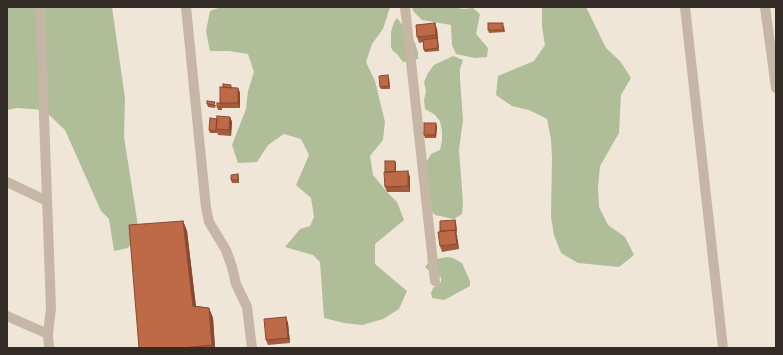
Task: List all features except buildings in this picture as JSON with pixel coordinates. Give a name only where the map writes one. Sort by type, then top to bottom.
[{"type":"street","points":[[40,7],[51,308],[48,334],[49,348]]},
{"type":"street","points":[[186,7],[206,208],[209,222],[226,250],[236,284],[247,307],[252,348]]},
{"type":"street","points":[[405,7],[435,281]]},
{"type":"street","points":[[685,7],[723,348]]},
{"type":"street","points":[[765,7],[776,88]]},
{"type":"street","points":[[7,182],[47,200]]},
{"type":"street","points":[[7,316],[48,334]]},
{"type":"green space","points":[[7,7],[112,7],[125,98],[124,137],[139,232],[128,248],[114,251],[109,219],[101,211],[65,130],[44,110],[17,108],[7,110]]},
{"type":"green space","points":[[221,7],[390,7],[383,29],[372,44],[366,62],[375,81],[385,122],[383,140],[370,156],[373,175],[397,202],[404,220],[375,244],[375,264],[407,291],[399,309],[383,319],[362,325],[344,323],[324,318],[320,262],[313,255],[285,247],[300,229],[310,226],[314,217],[311,198],[296,185],[309,155],[301,139],[284,134],[268,145],[257,162],[238,163],[232,145],[246,109],[248,91],[254,72],[248,54],[229,51],[210,51],[206,31],[210,11]]},
{"type":"green space","points":[[412,7],[473,8],[480,14],[476,34],[488,48],[487,57],[475,58],[456,54],[452,45],[451,25],[422,20],[413,11]]},
{"type":"green space","points":[[542,7],[586,7],[606,48],[620,61],[631,78],[621,95],[619,133],[600,166],[598,187],[599,207],[608,225],[625,237],[634,255],[619,267],[578,263],[561,253],[554,235],[551,217],[552,158],[551,139],[547,119],[529,110],[512,106],[496,95],[498,76],[534,61],[545,45],[542,27]]},
{"type":"green space","points":[[397,18],[415,43],[418,59],[403,62],[393,51],[391,47],[391,32]]},
{"type":"green space","points":[[453,56],[463,60],[460,69],[460,79],[463,120],[459,150],[463,203],[462,214],[454,219],[435,215],[429,208],[426,163],[431,154],[440,150],[442,131],[440,121],[434,114],[425,109],[424,100],[426,91],[424,82],[428,73],[434,65]]},
{"type":"green space","points":[[448,257],[462,263],[470,281],[470,286],[444,300],[432,298],[431,293],[433,288],[441,282],[441,277],[425,267],[428,263],[437,259]]}]
